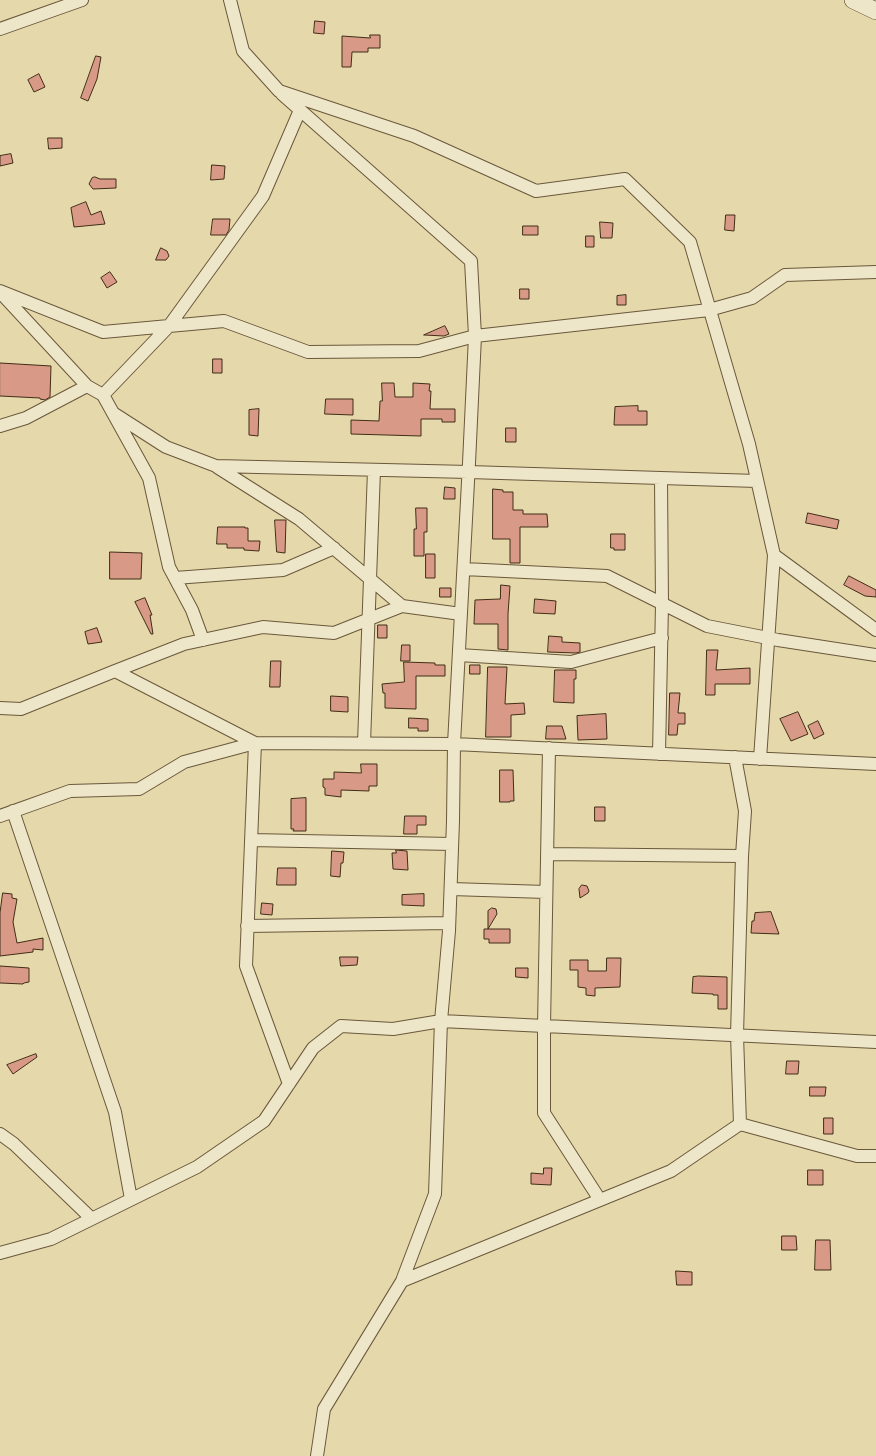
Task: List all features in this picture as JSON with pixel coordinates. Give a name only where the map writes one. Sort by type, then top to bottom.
[{"type":"main road","points":[[854,0],[876,11]]},
{"type":"street","points":[[0,29],[82,0]]},
{"type":"street","points":[[230,0],[243,51],[279,91],[471,261],[475,336],[454,744],[451,889],[441,1020],[435,1194],[402,1281],[324,1410],[317,1456]]},
{"type":"street","points":[[279,91],[414,136],[536,191],[625,179],[690,242],[749,444],[774,555],[760,759]]},
{"type":"street","points":[[103,395],[169,326],[263,196],[300,110]]},
{"type":"street","points":[[0,292],[103,332],[224,321],[308,352],[419,351],[475,336],[709,310],[752,298],[785,275],[876,272]]},
{"type":"street","points":[[0,292],[88,386],[103,395],[149,478],[169,567],[192,610],[203,640]]},
{"type":"street","points":[[0,426],[26,418],[88,386]]},
{"type":"street","points":[[113,413],[166,447],[216,466],[300,519],[402,606]]},
{"type":"street","points":[[216,466],[758,481]]},
{"type":"street","points":[[364,743],[374,470]]},
{"type":"street","points":[[659,754],[662,638],[661,478]]},
{"type":"street","points":[[175,578],[283,570],[334,548]]},
{"type":"street","points":[[774,555],[876,630]]},
{"type":"street","points":[[464,569],[607,576],[707,626],[768,638],[876,655]]},
{"type":"street","points":[[0,708],[21,709],[184,644],[264,627],[334,633],[402,606],[461,614]]},
{"type":"street","points":[[459,655],[571,662],[662,638]]},
{"type":"street","points":[[114,671],[255,743]]},
{"type":"street","points":[[255,743],[246,966],[289,1084]]},
{"type":"street","points":[[0,816],[70,791],[139,789],[184,762],[255,743],[454,744],[876,764]]},
{"type":"street","points":[[549,748],[544,1113],[600,1200]]},
{"type":"street","points":[[735,757],[745,811],[742,856],[737,1035],[740,1124]]},
{"type":"street","points":[[13,811],[115,1112],[131,1199]]},
{"type":"street","points":[[251,840],[452,844]]},
{"type":"street","points":[[547,854],[742,856]]},
{"type":"street","points":[[451,889],[546,892]]},
{"type":"street","points":[[248,926],[449,923]]},
{"type":"street","points":[[0,1253],[51,1239],[197,1167],[264,1121],[313,1048],[341,1026],[393,1029],[441,1020],[876,1042]]},
{"type":"street","points":[[402,1281],[671,1170],[740,1124],[857,1156],[876,1156]]},
{"type":"street","points":[[0,1134],[14,1144],[92,1219]]},
{"type":"building","points":[[315,21],[325,22],[324,34],[314,33]]},
{"type":"building","points":[[370,35],[380,35],[380,48],[368,48],[368,52],[352,52],[351,67],[342,67],[342,36],[370,38]]},
{"type":"building","points":[[96,56],[101,57],[97,79],[88,101],[81,98]]},
{"type":"building","points":[[39,74],[45,87],[34,92],[28,80]]},
{"type":"building","points":[[48,138],[62,138],[62,148],[49,149]]},
{"type":"building","points":[[11,154],[13,163],[0,166],[0,156]]},
{"type":"building","points":[[212,165],[225,166],[224,179],[211,180]]},
{"type":"building","points":[[95,177],[100,179],[116,179],[116,188],[93,189],[89,184],[92,178]]},
{"type":"building","points":[[86,202],[91,215],[101,211],[105,224],[74,227],[71,208]]},
{"type":"building","points":[[726,215],[735,215],[734,231],[725,230]]},
{"type":"building","points":[[213,219],[230,219],[229,230],[226,235],[211,235]]},
{"type":"building","points":[[600,222],[613,223],[612,238],[601,238]]},
{"type":"building","points":[[523,226],[538,226],[538,235],[523,235]]},
{"type":"building","points":[[586,236],[594,236],[594,247],[586,247]]},
{"type":"building","points":[[161,248],[167,251],[169,256],[166,260],[156,260]]},
{"type":"building","points":[[110,272],[117,282],[107,288],[101,278]]},
{"type":"building","points":[[520,289],[529,289],[529,299],[520,299]]},
{"type":"building","points":[[626,295],[626,305],[617,305],[617,296]]},
{"type":"building","points":[[445,326],[449,334],[444,336],[424,335]]},
{"type":"building","points":[[213,359],[222,359],[222,373],[213,373]]},
{"type":"building","points":[[0,363],[51,366],[50,397],[45,400],[40,398],[0,396]]},
{"type":"building","points":[[382,383],[394,383],[395,397],[413,397],[413,383],[430,384],[430,409],[455,409],[455,422],[442,422],[442,419],[421,419],[421,436],[351,434],[351,420],[379,421],[380,401],[382,401]]},
{"type":"building","points":[[326,399],[353,399],[353,415],[325,414]]},
{"type":"building","points":[[638,406],[638,411],[647,411],[647,425],[614,425],[615,407]]},
{"type":"building","points":[[259,409],[258,436],[249,435],[249,410]]},
{"type":"building","points":[[506,428],[516,428],[516,442],[506,442]]},
{"type":"building","points":[[445,487],[455,488],[455,499],[444,499]]},
{"type":"building","points":[[493,489],[503,490],[503,492],[513,492],[513,510],[523,510],[523,514],[547,514],[548,527],[520,527],[520,563],[510,563],[510,539],[493,539]]},
{"type":"building","points":[[416,508],[427,508],[427,532],[424,532],[424,556],[414,556]]},
{"type":"building","points":[[808,513],[839,520],[837,529],[806,523]]},
{"type":"building","points":[[275,520],[286,520],[285,553],[277,552]]},
{"type":"building","points":[[218,527],[248,528],[248,541],[260,541],[259,551],[244,550],[244,548],[227,548],[227,544],[217,544]]},
{"type":"building","points":[[611,534],[625,534],[625,550],[614,550],[614,548],[611,548]]},
{"type":"building","points":[[110,552],[142,553],[141,579],[110,579]]},
{"type":"building","points":[[426,554],[435,554],[435,578],[426,578]]},
{"type":"building","points":[[849,576],[876,590],[876,597],[865,596],[844,585]]},
{"type":"building","points":[[501,585],[510,586],[508,650],[498,649],[498,624],[474,624],[475,600],[500,599]]},
{"type":"building","points":[[440,588],[451,588],[451,597],[440,597]]},
{"type":"building","points":[[145,598],[152,615],[150,615],[153,634],[151,634],[135,602]]},
{"type":"building","points":[[535,599],[556,601],[555,614],[534,613]]},
{"type":"building","points":[[378,625],[387,625],[387,638],[378,638]]},
{"type":"building","points":[[97,628],[102,642],[88,644],[85,632]]},
{"type":"building","points":[[549,636],[562,637],[562,642],[580,643],[580,652],[548,652]]},
{"type":"building","points":[[402,645],[410,645],[410,661],[401,661]]},
{"type":"building","points":[[707,650],[718,650],[716,670],[750,668],[750,684],[715,684],[715,695],[706,695]]},
{"type":"building","points":[[271,661],[281,661],[280,687],[270,687]]},
{"type":"building","points":[[404,662],[435,663],[435,665],[445,665],[445,676],[416,676],[416,709],[385,708],[385,693],[383,693],[382,684],[404,682]]},
{"type":"building","points":[[470,665],[480,665],[480,674],[470,674]]},
{"type":"building","points":[[488,667],[507,667],[505,704],[524,703],[525,714],[511,715],[511,737],[486,737]]},
{"type":"building","points":[[555,670],[576,670],[576,679],[574,679],[574,703],[554,702]]},
{"type":"building","points":[[670,693],[680,693],[678,713],[685,713],[685,724],[678,724],[677,735],[669,735]]},
{"type":"building","points":[[331,696],[348,697],[348,712],[331,711]]},
{"type":"building","points":[[798,712],[808,734],[791,741],[780,719]]},
{"type":"building","points":[[606,714],[607,739],[578,740],[577,716]]},
{"type":"building","points":[[409,718],[428,719],[428,731],[418,731],[418,728],[409,728]]},
{"type":"building","points":[[818,721],[824,734],[814,739],[808,726]]},
{"type":"building","points":[[547,726],[562,726],[566,739],[546,739]]},
{"type":"building","points":[[361,764],[377,764],[377,786],[369,786],[369,791],[341,790],[341,797],[325,795],[323,779],[334,779],[334,772],[361,773]]},
{"type":"building","points":[[500,770],[513,770],[514,801],[500,802]]},
{"type":"building","points":[[306,798],[306,831],[293,831],[294,829],[291,829],[291,799]]},
{"type":"building","points":[[595,807],[605,807],[605,821],[595,821]]},
{"type":"building","points":[[405,816],[426,816],[426,825],[417,825],[417,834],[404,834]]},
{"type":"building","points":[[396,850],[407,851],[408,870],[393,869],[392,853],[396,853]]},
{"type":"building","points":[[332,851],[344,852],[343,863],[341,863],[340,877],[331,876]]},
{"type":"building","points":[[278,868],[296,868],[296,885],[277,885]]},
{"type":"building","points":[[582,885],[587,886],[589,891],[580,898],[579,889]]},
{"type":"building","points":[[3,893],[12,894],[12,898],[17,899],[13,922],[17,943],[43,938],[43,950],[33,949],[33,952],[0,956],[0,913]]},
{"type":"building","points":[[424,894],[424,906],[402,905],[402,895]]},
{"type":"building","points":[[262,903],[273,904],[272,915],[261,914]]},
{"type":"building","points":[[492,908],[496,909],[497,914],[488,929],[488,911]]},
{"type":"building","points":[[771,912],[779,934],[751,933],[752,921],[754,921],[755,913]]},
{"type":"building","points":[[484,929],[510,929],[510,943],[489,943],[489,939],[484,939]]},
{"type":"building","points":[[340,957],[358,957],[357,965],[341,966]]},
{"type":"building","points":[[607,958],[621,958],[620,987],[595,988],[595,996],[586,995],[586,988],[578,987],[578,970],[570,970],[570,960],[588,960],[588,971],[606,971]]},
{"type":"building","points":[[0,966],[29,968],[29,982],[23,984],[0,983]]},
{"type":"building","points":[[516,968],[528,968],[528,978],[516,977]]},
{"type":"building","points":[[693,977],[727,977],[727,1009],[718,1009],[718,995],[692,993]]},
{"type":"building","points":[[36,1054],[37,1057],[13,1074],[7,1065]]},
{"type":"building","points":[[787,1061],[799,1061],[798,1074],[786,1074]]},
{"type":"building","points":[[810,1087],[826,1087],[825,1096],[810,1096]]},
{"type":"building","points":[[824,1118],[833,1118],[833,1134],[824,1134]]},
{"type":"building","points":[[544,1168],[552,1168],[551,1185],[531,1184],[531,1173],[543,1174]]},
{"type":"building","points":[[808,1170],[823,1170],[823,1185],[808,1185]]},
{"type":"building","points":[[782,1236],[796,1236],[797,1250],[782,1250]]},
{"type":"building","points":[[816,1240],[830,1240],[831,1270],[815,1270]]},
{"type":"building","points":[[676,1271],[692,1272],[692,1285],[677,1285]]}]
